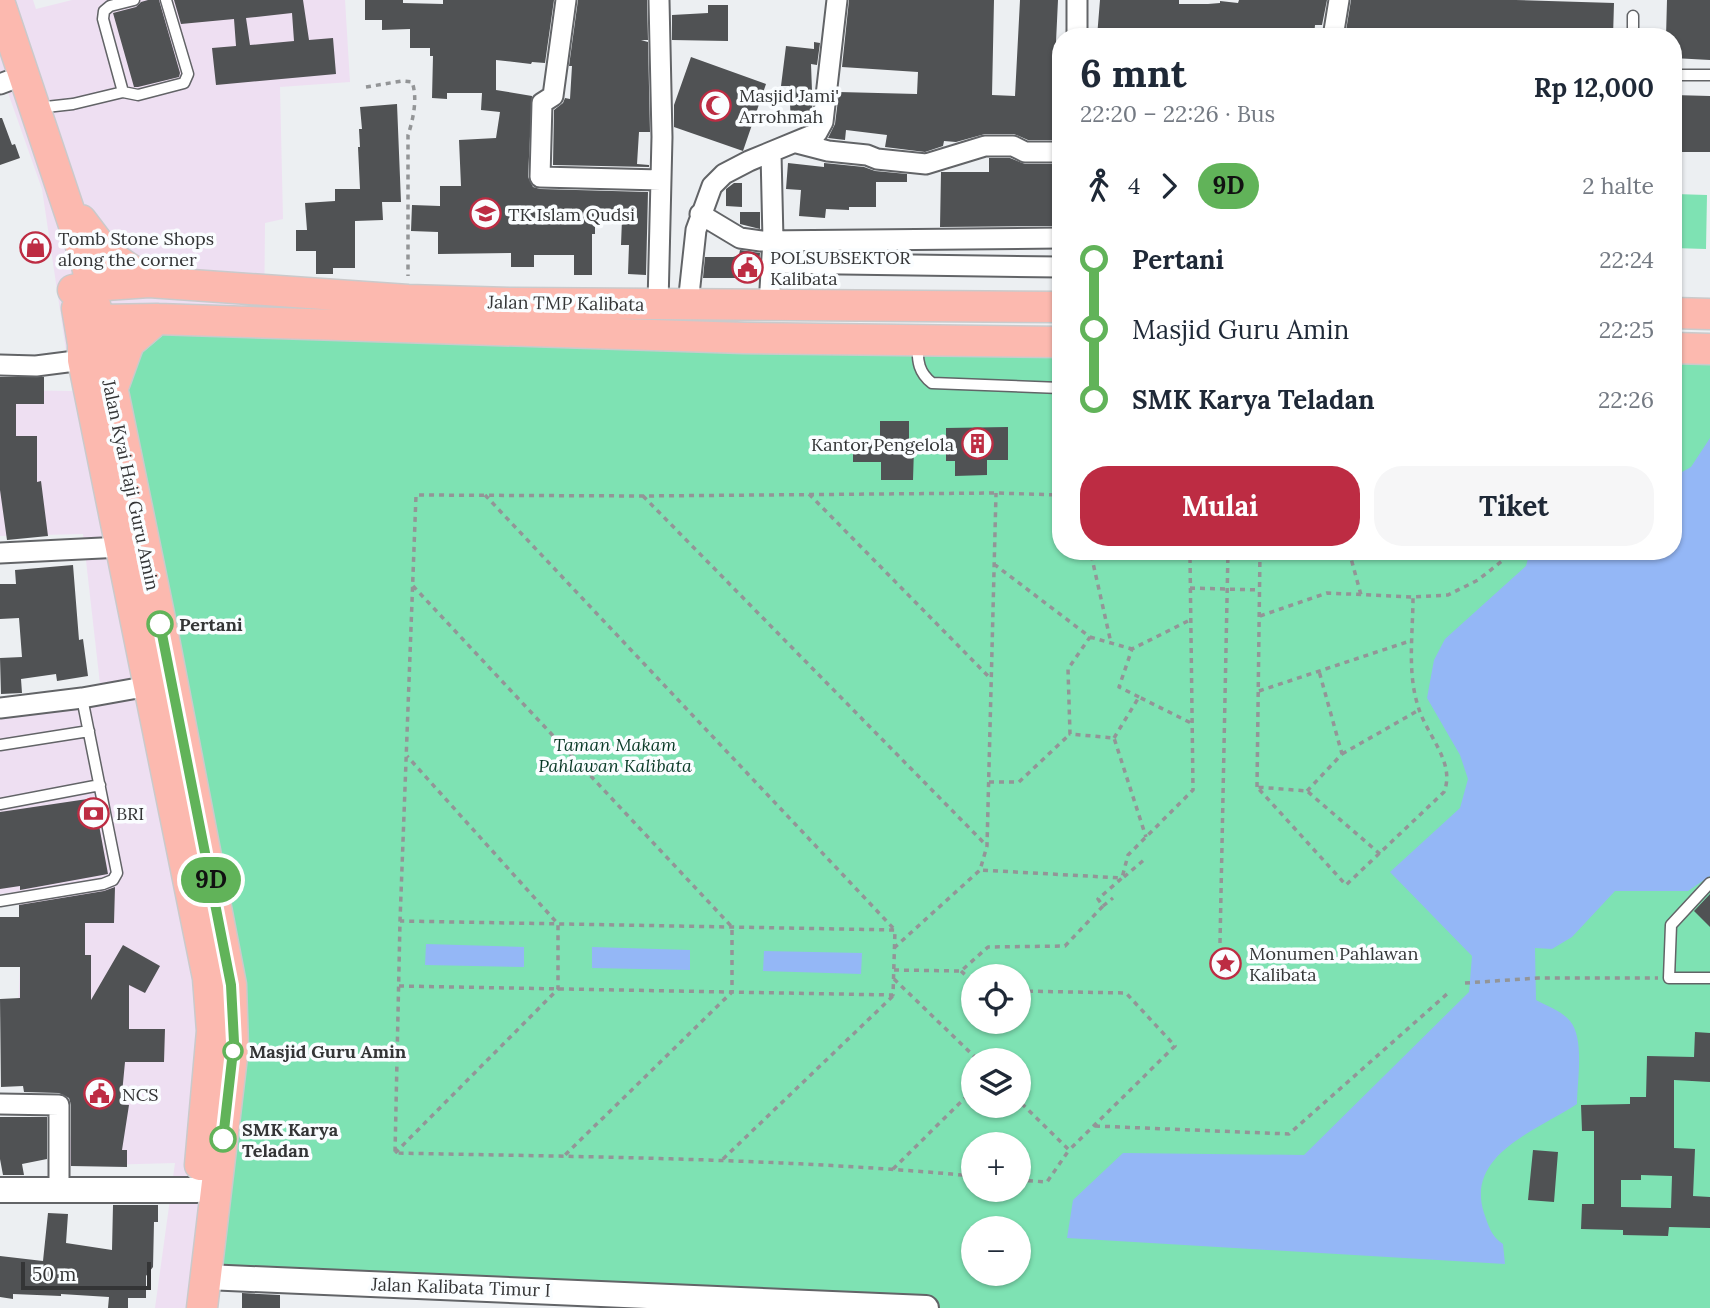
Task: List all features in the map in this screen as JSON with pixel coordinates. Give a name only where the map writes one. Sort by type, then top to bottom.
[{"type":"main road","name":"Jalan Kyai Haji Guru Amin","points":[[0,4],[86,261],[82,288]]},
{"type":"main road","name":"Jalan Kyai Haji Guru Amin","points":[[3,75],[82,288],[89,321],[111,392],[231,985],[234,1042],[202,1308]]},
{"type":"main road","points":[[65,200],[106,253],[149,282]]},
{"type":"main road","name":"Jalan TMP Kalibata","points":[[82,288],[149,282],[408,300],[512,303],[1052,307]]},
{"type":"main road","points":[[744,338],[751,333],[755,319],[754,310],[759,305]]},
{"type":"main road","points":[[1682,313],[1710,314]]},
{"type":"main road","name":"Jalan TMP Kalibata","points":[[89,321],[157,319],[744,338],[1052,342]]},
{"type":"main road","points":[[111,392],[130,343],[157,319]]},
{"type":"main road","name":"Jalan Kyai Haji Guru Amin","points":[[89,321],[79,361],[132,688],[208,978],[211,1040],[187,1189],[183,1308]]},
{"type":"main road","points":[[1682,348],[1710,349]]},
{"type":"street","points":[[566,0],[553,96],[541,103],[540,177],[660,180]]},
{"type":"street","points":[[658,304],[662,29],[659,0]]},
{"type":"street","points":[[688,304],[696,230],[712,186],[724,174],[817,133],[823,122],[837,0]]},
{"type":"street","points":[[1076,28],[1077,0]]},
{"type":"street","points":[[1334,28],[1339,0]]},
{"type":"street","points":[[796,143],[877,159],[926,164],[985,145],[1013,146],[1025,152],[1052,152]]},
{"type":"street","points":[[759,305],[772,263],[771,153]]},
{"type":"street","points":[[701,214],[740,238],[1052,238]]},
{"type":"street","points":[[772,263],[1052,267]]},
{"type":"street","points":[[0,365],[36,366],[79,361]]},
{"type":"street","points":[[0,553],[108,548]]},
{"type":"street","points":[[0,708],[82,698],[132,688]]},
{"type":"street","points":[[0,1104],[60,1105],[59,1190]]},
{"type":"street","points":[[0,1190],[187,1189]]},
{"type":"street","name":"Jalan Kalibata Timur I","points":[[206,1277],[926,1308]]},
{"type":"lane","points":[[123,92],[103,19],[104,11],[110,6],[134,0]]},
{"type":"lane","points":[[34,109],[73,104],[123,92],[138,95],[184,83],[188,74],[166,0]]},
{"type":"lane","points":[[1633,16],[1633,28]]},
{"type":"lane","points":[[1682,75],[1710,75]]},
{"type":"lane","points":[[918,346],[917,361],[924,377],[932,383],[1052,388]]},
{"type":"lane","points":[[0,901],[103,884],[113,880],[117,873],[82,698]]},
{"type":"lane","points":[[0,745],[89,731]]},
{"type":"lane","points":[[0,804],[100,786]]},
{"type":"lane","points":[[1710,883],[1671,925],[1669,978],[1710,978]]},
{"type":"path","points":[[366,87],[402,81],[412,82],[415,90],[408,135],[408,300]]},
{"type":"path","points":[[894,948],[980,870],[987,846],[996,493]]},
{"type":"path","points":[[809,494],[991,679]]},
{"type":"path","points":[[395,1153],[400,921],[416,495],[1052,495]]},
{"type":"path","points":[[485,495],[895,930],[893,995],[723,1159]]},
{"type":"path","points":[[643,496],[987,846]]},
{"type":"path","points":[[1092,560],[1111,643]]},
{"type":"path","points":[[1122,878],[1128,855],[1193,790],[1190,560]]},
{"type":"path","points":[[1220,943],[1228,560]]},
{"type":"path","points":[[1261,560],[1257,787],[1346,885],[1444,792],[1448,783],[1448,770],[1419,710],[1412,683],[1413,597]]},
{"type":"path","points":[[1352,560],[1362,595]]},
{"type":"path","points":[[1259,616],[1327,593],[1413,597],[1448,595],[1478,580],[1503,560]]},
{"type":"path","points":[[994,564],[1090,637],[1132,649],[1191,620]]},
{"type":"path","points":[[413,586],[732,927],[732,992],[563,1157]]},
{"type":"path","points":[[1190,588],[1259,590]]},
{"type":"path","points":[[1070,734],[1068,669],[1090,637]]},
{"type":"path","points":[[1259,691],[1413,640]]},
{"type":"path","points":[[1132,649],[1119,687],[1192,724]]},
{"type":"path","points":[[1319,671],[1342,754]]},
{"type":"path","points":[[1139,697],[1114,738],[1146,837]]},
{"type":"path","points":[[1307,791],[1342,754],[1419,710]]},
{"type":"path","points":[[989,782],[1019,782],[1070,734],[1114,738]]},
{"type":"path","points":[[395,1153],[558,989],[558,923],[407,756]]},
{"type":"path","points":[[1257,787],[1307,791],[1380,854]]},
{"type":"path","points":[[1103,906],[1098,899],[1145,859]]},
{"type":"path","points":[[980,870],[1122,878]]},
{"type":"path","points":[[969,964],[988,947],[1066,946],[1113,898]]},
{"type":"path","points":[[400,921],[895,930]]},
{"type":"path","points":[[894,970],[961,971]]},
{"type":"path","points":[[1465,984],[1538,978],[1669,978]]},
{"type":"path","points":[[894,979],[966,1048]]},
{"type":"path","points":[[399,986],[893,995]]},
{"type":"path","points":[[1031,991],[1126,993],[1175,1046],[1069,1150],[1047,1182],[1031,1181]]},
{"type":"path","points":[[1095,1126],[1289,1134],[1447,994]]},
{"type":"path","points":[[893,1168],[961,1102]]},
{"type":"path","points":[[1031,1113],[1069,1150]]},
{"type":"path","points":[[395,1153],[723,1159],[893,1168],[961,1175]]},
{"type":"shaded area","points":[[0,0],[33,0],[36,9],[72,0],[345,0],[350,82],[280,87],[283,219],[265,223],[264,322],[158,319],[162,336],[143,352],[231,985],[202,1308],[155,1308],[175,1163],[66,1166],[83,1058],[16,1056],[22,922],[16,892],[0,894],[0,708],[101,693],[83,534],[0,536],[0,390],[72,391],[42,189],[0,70]]},
{"type":"green space","points":[[1682,194],[1707,195],[1706,249],[1682,248]]},
{"type":"green space","name":"Taman Makam Pahlawan Kalibata","points":[[157,319],[1052,342],[1052,560],[1682,560],[1682,348],[1710,348],[1710,1308],[911,1308],[206,1277],[233,1048],[111,392],[131,374],[143,352],[162,336]]},
{"type":"water","points":[[1710,438],[1710,876],[1688,891],[1615,891],[1572,937],[1552,949],[1535,948],[1536,1000],[1567,1017],[1575,1029],[1579,1049],[1577,1104],[1509,1146],[1495,1159],[1485,1175],[1481,1192],[1484,1213],[1493,1234],[1503,1244],[1505,1264],[1067,1238],[1073,1200],[1123,1153],[1304,1155],[1469,992],[1472,956],[1390,872],[1460,808],[1468,779],[1460,755],[1427,698],[1434,660],[1445,639],[1526,566],[1528,560],[1682,560],[1682,472],[1691,467]]},
{"type":"water","points":[[426,944],[524,947],[524,967],[425,965]]},
{"type":"water","points":[[592,947],[690,950],[690,970],[592,968]]},
{"type":"water","points":[[764,951],[862,953],[861,974],[763,971]]},
{"type":"building","points":[[148,0],[159,0],[180,73],[179,77],[134,87],[113,13],[136,7]]},
{"type":"building","points":[[174,0],[303,0],[309,40],[333,38],[336,74],[216,85],[212,48],[236,46],[234,19],[181,24]],"holes":[[[292,13],[294,41],[250,45],[246,18]]]},
{"type":"building","points":[[365,0],[443,4],[443,0],[554,0],[545,63],[496,60],[496,90],[532,96],[528,177],[533,187],[648,192],[646,275],[628,274],[629,245],[621,245],[622,219],[595,219],[595,234],[592,234],[592,275],[574,275],[574,255],[534,255],[534,267],[511,267],[511,253],[438,254],[438,232],[411,231],[412,205],[440,206],[440,186],[461,186],[459,140],[496,138],[500,112],[481,110],[482,93],[447,93],[447,99],[432,98],[433,56],[430,56],[430,48],[410,48],[410,29],[382,30],[382,20],[365,20]]},
{"type":"building","points":[[578,0],[647,0],[648,40],[641,40],[648,42],[650,132],[639,132],[637,164],[649,167],[553,165],[554,110],[565,98],[570,99],[572,66],[569,66]]},
{"type":"building","points":[[849,0],[994,0],[992,95],[1015,96],[1020,0],[1058,0],[1057,28],[1052,28],[1052,140],[1028,140],[1014,134],[985,134],[956,142],[944,141],[943,146],[925,152],[885,147],[887,135],[846,130],[845,140],[828,138],[835,124],[839,92],[917,94],[918,72],[842,67]]},
{"type":"building","points":[[1100,0],[1179,0],[1179,4],[1208,4],[1220,1],[1238,3],[1239,0],[1327,0],[1322,25],[1315,25],[1315,28],[1098,28]]},
{"type":"building","points":[[1351,0],[1614,3],[1613,28],[1346,28]]},
{"type":"building","points":[[1667,0],[1710,0],[1710,60],[1682,58],[1682,28],[1666,28]]},
{"type":"building","points":[[708,5],[728,5],[728,41],[672,40],[672,15],[708,13]]},
{"type":"building","points":[[814,42],[820,43],[817,65],[811,64],[814,91],[811,118],[809,122],[791,122],[789,86],[781,86],[786,46],[814,49]]},
{"type":"building","name":"Masjid Jami' Arrohmah","points":[[691,57],[766,84],[743,151],[674,127],[674,105]]},
{"type":"building","points":[[1682,95],[1710,96],[1710,152],[1682,152]]},
{"type":"building","points":[[397,104],[401,202],[382,202],[383,220],[355,221],[355,268],[333,268],[333,274],[316,274],[316,251],[296,251],[296,230],[307,230],[305,203],[335,201],[335,189],[360,189],[360,107]]},
{"type":"building","points":[[0,118],[20,158],[0,165]]},
{"type":"building","points":[[989,158],[1010,158],[1025,164],[1052,164],[1052,226],[940,227],[941,172],[989,172]]},
{"type":"building","points":[[788,163],[824,167],[824,163],[864,167],[875,171],[907,174],[907,182],[876,182],[876,207],[826,209],[825,218],[799,216],[801,190],[786,189]]},
{"type":"building","points":[[734,183],[742,183],[742,207],[726,206],[726,189]]},
{"type":"building","points":[[740,212],[760,212],[760,229],[740,224]]},
{"type":"building","points":[[740,250],[760,253],[758,278],[703,278],[705,257],[733,257],[739,255]]},
{"type":"building","points":[[0,377],[44,377],[44,404],[16,404],[16,436],[37,436],[37,482],[41,481],[48,536],[7,540],[0,490]]},
{"type":"building","points":[[880,421],[909,421],[909,448],[914,448],[913,480],[881,480],[881,462],[853,462],[853,441],[880,441]]},
{"type":"building","name":"Kantor Pengelola","points":[[1008,427],[1008,460],[987,460],[987,475],[955,476],[955,461],[946,461],[946,428]]},
{"type":"building","points":[[73,565],[79,640],[83,639],[88,676],[57,681],[56,674],[21,679],[22,693],[1,694],[0,658],[22,657],[19,618],[0,619],[0,584],[16,584],[15,570]]},
{"type":"building","points":[[94,798],[108,874],[20,890],[20,886],[0,889],[0,812]]},
{"type":"building","points":[[115,887],[114,923],[85,923],[85,955],[91,955],[91,1000],[123,945],[160,966],[145,993],[129,985],[129,1029],[165,1029],[164,1062],[125,1062],[121,1104],[129,1105],[122,1150],[127,1150],[127,1167],[71,1166],[69,1098],[59,1093],[24,1092],[23,1086],[1,1087],[0,999],[20,998],[20,967],[0,967],[0,917],[19,917],[19,905]]},
{"type":"building","points":[[1710,894],[1710,927],[1694,911]]},
{"type":"building","points":[[1695,1032],[1710,1033],[1710,1082],[1674,1080],[1674,1148],[1695,1149],[1693,1196],[1710,1197],[1710,1228],[1669,1227],[1668,1236],[1623,1235],[1623,1230],[1581,1229],[1582,1204],[1594,1204],[1594,1131],[1582,1131],[1581,1105],[1630,1104],[1630,1097],[1646,1097],[1647,1056],[1694,1057]],"holes":[[[1641,1175],[1672,1176],[1671,1208],[1621,1207],[1621,1180],[1641,1180]]]},
{"type":"building","points":[[0,1117],[47,1117],[47,1159],[22,1164],[24,1175],[3,1175],[0,1159]]},
{"type":"building","points":[[1533,1150],[1558,1152],[1554,1202],[1528,1200]]},
{"type":"building","points":[[113,1205],[158,1205],[158,1222],[154,1222],[153,1267],[146,1276],[146,1298],[128,1298],[128,1308],[108,1308],[109,1297],[13,1294],[13,1299],[0,1297],[0,1256],[43,1261],[48,1213],[68,1214],[66,1243],[112,1250]]},
{"type":"building","points":[[242,1293],[280,1295],[280,1308],[242,1308]]},
{"type":"bus line","name":"9D","points":[[160,624],[231,985],[234,1042],[223,1139]]},
{"type":"place","name":"Masjid Jami' Arrohmah","points":[[716,105]]},
{"type":"place","name":"TK Islam Qudsi","points":[[485,214]]},
{"type":"place","name":"Tomb Stone Shops along the corner","points":[[35,248]]},
{"type":"place","name":"POLSUBSEKTOR Kalibata","points":[[747,267]]},
{"type":"place","name":"Kantor Pengelola","points":[[977,444]]},
{"type":"place","name":"Pertani","points":[[160,624]]},
{"type":"place","name":"BRI","points":[[93,813]]},
{"type":"place","name":"Monumen Pahlawan Kalibata","points":[[1226,963]]},
{"type":"place","name":"Masjid Guru Amin","points":[[233,1051]]},
{"type":"place","name":"NCS","points":[[99,1094]]},
{"type":"place","name":"SMK Karya Teladan","points":[[223,1139]]}]
